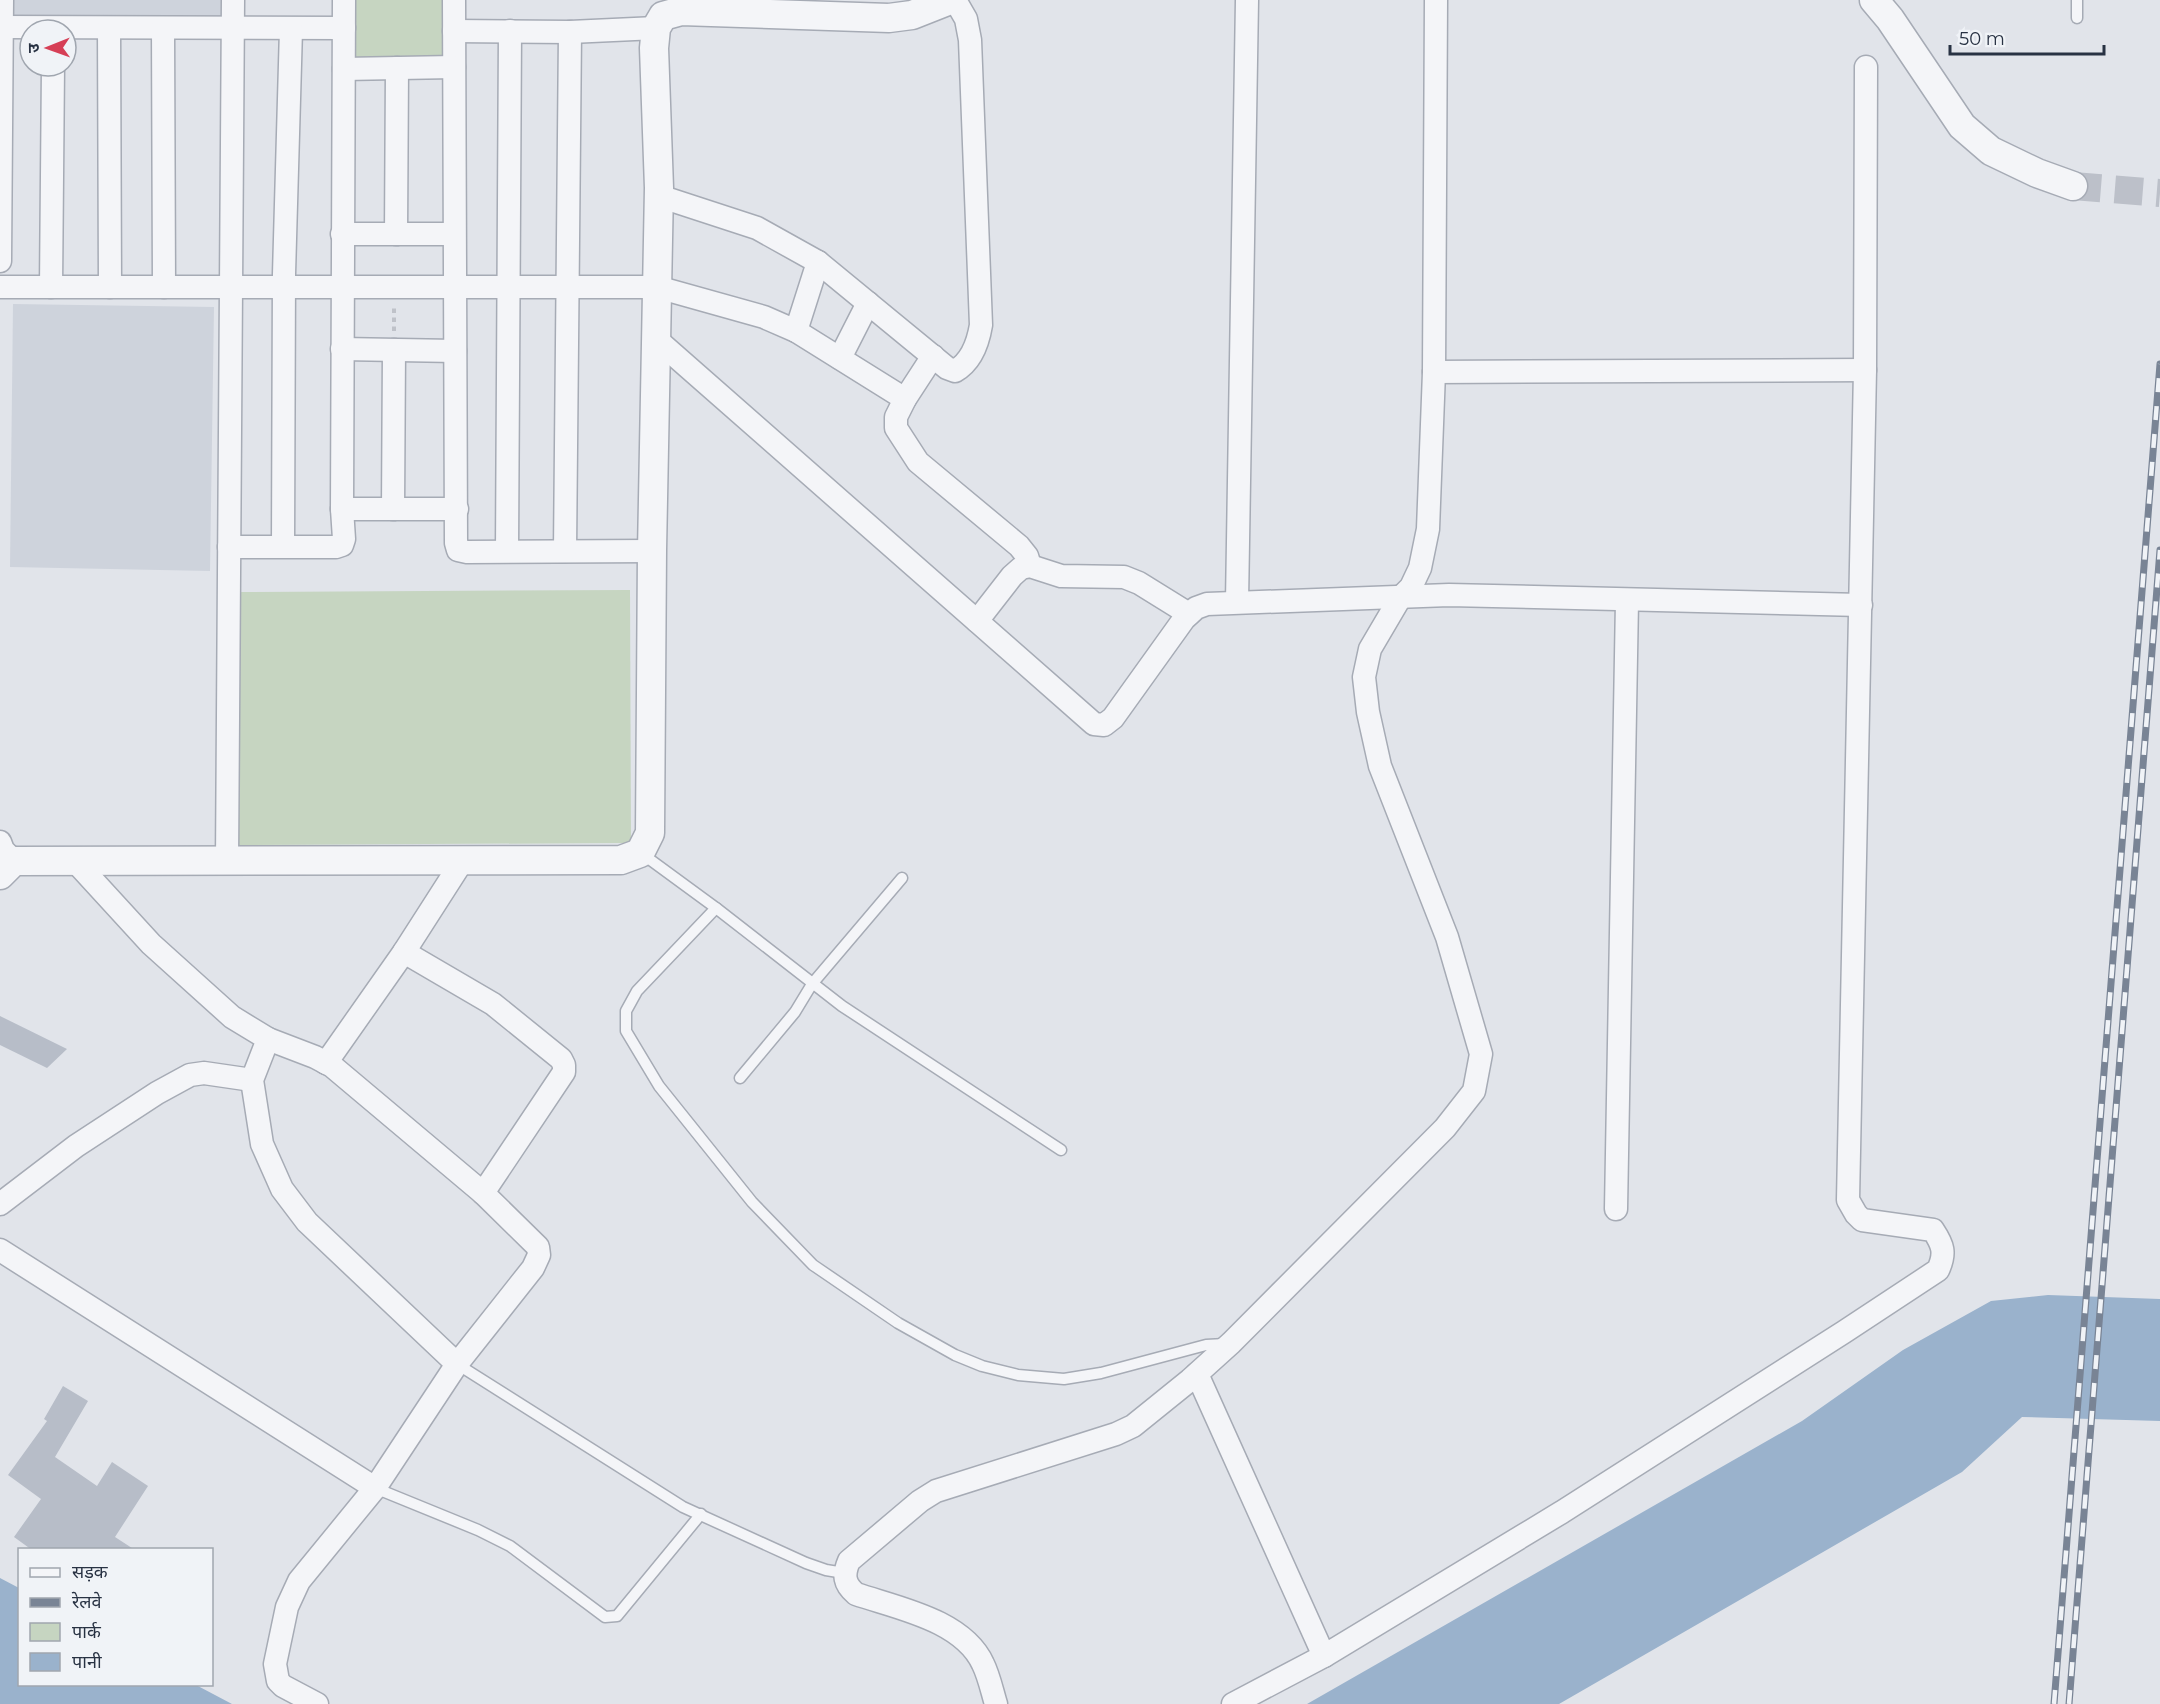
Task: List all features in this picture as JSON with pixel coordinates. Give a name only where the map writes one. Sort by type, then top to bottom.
[{"type":"street","points":[[0,261],[2,0]]},
{"type":"street","points":[[227,861],[233,0]]},
{"type":"street","points":[[229,547],[336,548],[342,545],[344,539],[342,509],[342,234],[344,0]]},
{"type":"street","points":[[454,0],[454,287],[458,509],[456,543],[458,550],[467,552],[652,551]]},
{"type":"street","points":[[454,31],[570,32],[681,11],[889,18],[912,15],[950,0]]},
{"type":"street","points":[[659,196],[757,228],[818,262],[947,368],[955,371],[961,368],[976,348],[981,326],[970,40],[966,19],[955,0]]},
{"type":"street","points":[[1237,602],[1246,0]]},
{"type":"street","points":[[996,1704],[983,1663],[971,1646],[945,1625],[856,1594],[848,1587],[844,1573],[849,1561],[920,1501],[936,1491],[1128,1429],[1197,1374],[1231,1343],[1445,1128],[1474,1091],[1481,1054],[1447,937],[1380,766],[1368,712],[1364,678],[1370,649],[1400,598],[1411,587],[1420,568],[1428,529],[1434,372],[1436,0]]},
{"type":"street","points":[[1874,0],[1890,19],[1962,126],[1991,151],[2037,173],[2073,186]]},
{"type":"street","points":[[5,859],[621,860],[640,853],[650,833],[652,551],[659,196],[654,48],[660,15]]},
{"type":"street","points":[[1,27],[18,28]]},
{"type":"street","points":[[109,28],[110,286]]},
{"type":"street","points":[[164,28],[164,287]]},
{"type":"street","points":[[283,546],[284,287],[291,28]]},
{"type":"street","points":[[78,29],[344,28]]},
{"type":"street","points":[[507,550],[510,31]]},
{"type":"street","points":[[565,551],[570,32]]},
{"type":"street","points":[[344,69],[454,66]]},
{"type":"street","points":[[1233,1704],[1324,1656],[1562,1512],[1844,1332],[1938,1269],[1943,1259],[1944,1246],[1933,1230],[1863,1220],[1856,1214],[1848,1200],[1865,370],[1866,67]]},
{"type":"street","points":[[396,234],[397,68]]},
{"type":"street","points":[[51,287],[53,78]]},
{"type":"street","points":[[342,234],[454,234]]},
{"type":"street","points":[[796,331],[818,262]]},
{"type":"street","points":[[0,287],[657,287],[764,316],[796,331],[905,399]]},
{"type":"street","points":[[840,358],[868,303]]},
{"type":"street","points":[[656,339],[1094,724],[1104,725],[1113,718],[1189,614],[1196,608],[1207,604],[1449,595],[1861,605]]},
{"type":"street","points":[[342,349],[455,351]]},
{"type":"street","points":[[393,509],[394,350]]},
{"type":"street","points":[[933,356],[905,399],[896,417],[896,428],[918,462],[1019,546],[1027,556],[1030,566]]},
{"type":"street","points":[[1434,372],[1865,370]]},
{"type":"street","points":[[342,509],[458,509]]},
{"type":"street","points":[[977,621],[1012,576],[1022,568],[1030,566],[1061,576],[1124,577],[1139,583],[1189,614]]},
{"type":"street","points":[[1616,1209],[1627,601]]},
{"type":"street","points":[[74,860],[151,944],[232,1017],[268,1039],[326,1063],[483,1193],[538,1247],[539,1255],[532,1268],[457,1364],[375,1488],[299,1581],[287,1607],[275,1664],[278,1681],[283,1686],[317,1704]]},
{"type":"street","points":[[326,1063],[404,952],[463,860]]},
{"type":"street","points":[[404,952],[493,1004],[561,1059],[564,1065],[564,1072],[483,1193]]},
{"type":"street","points":[[268,1039],[252,1080],[262,1144],[282,1189],[307,1222],[457,1364]]},
{"type":"street","points":[[0,1203],[76,1146],[157,1093],[190,1076],[204,1073],[252,1080]]},
{"type":"street","points":[[0,1250],[375,1488]]},
{"type":"street","points":[[1197,1374],[1324,1656]]},
{"type":"lane","points":[[2077,0],[2077,18]]},
{"type":"lane","points":[[640,853],[716,908],[842,1006],[1061,1149]]},
{"type":"lane","points":[[740,1078],[795,1012],[812,984],[902,878]]},
{"type":"lane","points":[[716,908],[637,991],[626,1011],[626,1031],[659,1086],[745,1193],[813,1265],[898,1323],[955,1355],[982,1366],[1018,1375],[1064,1379],[1101,1373],[1206,1345],[1231,1343]]},
{"type":"lane","points":[[457,1364],[682,1507],[806,1563],[844,1573]]},
{"type":"lane","points":[[375,1488],[478,1530],[510,1546],[604,1617],[617,1616],[627,1606],[700,1514]]},
{"type":"path","points":[[394,287],[394,350]]},
{"type":"shaded area","points":[[10,0],[228,0],[228,24],[78,23],[78,18],[18,18],[18,23],[9,23]]},
{"type":"shaded area","points":[[13,304],[214,307],[210,571],[10,567]]},
{"type":"green space","points":[[349,0],[444,0],[444,63],[348,62]]},
{"type":"green space","points":[[630,590],[631,843],[239,845],[237,592]]},
{"type":"water","points":[[2048,1295],[2160,1299],[2160,1421],[2022,1417],[1962,1472],[1559,1704],[1307,1704],[1802,1421],[1903,1350],[1991,1301]]},
{"type":"water","points":[[0,1578],[18,1587],[18,1686],[198,1686],[232,1704],[0,1704]]},
{"type":"building","points":[[0,1016],[67,1049],[47,1068],[0,1045]]},
{"type":"building","points":[[63,1386],[88,1401],[55,1457],[97,1486],[112,1462],[148,1486],[115,1537],[132,1548],[29,1548],[14,1537],[41,1499],[8,1475],[47,1421],[44,1419]]},
{"type":"tunnel","points":[[2073,186],[2160,193]]},
{"type":"railway","points":[[2054,1704],[2160,364]]},
{"type":"railway","points":[[2069,1704],[2160,550]]}]
